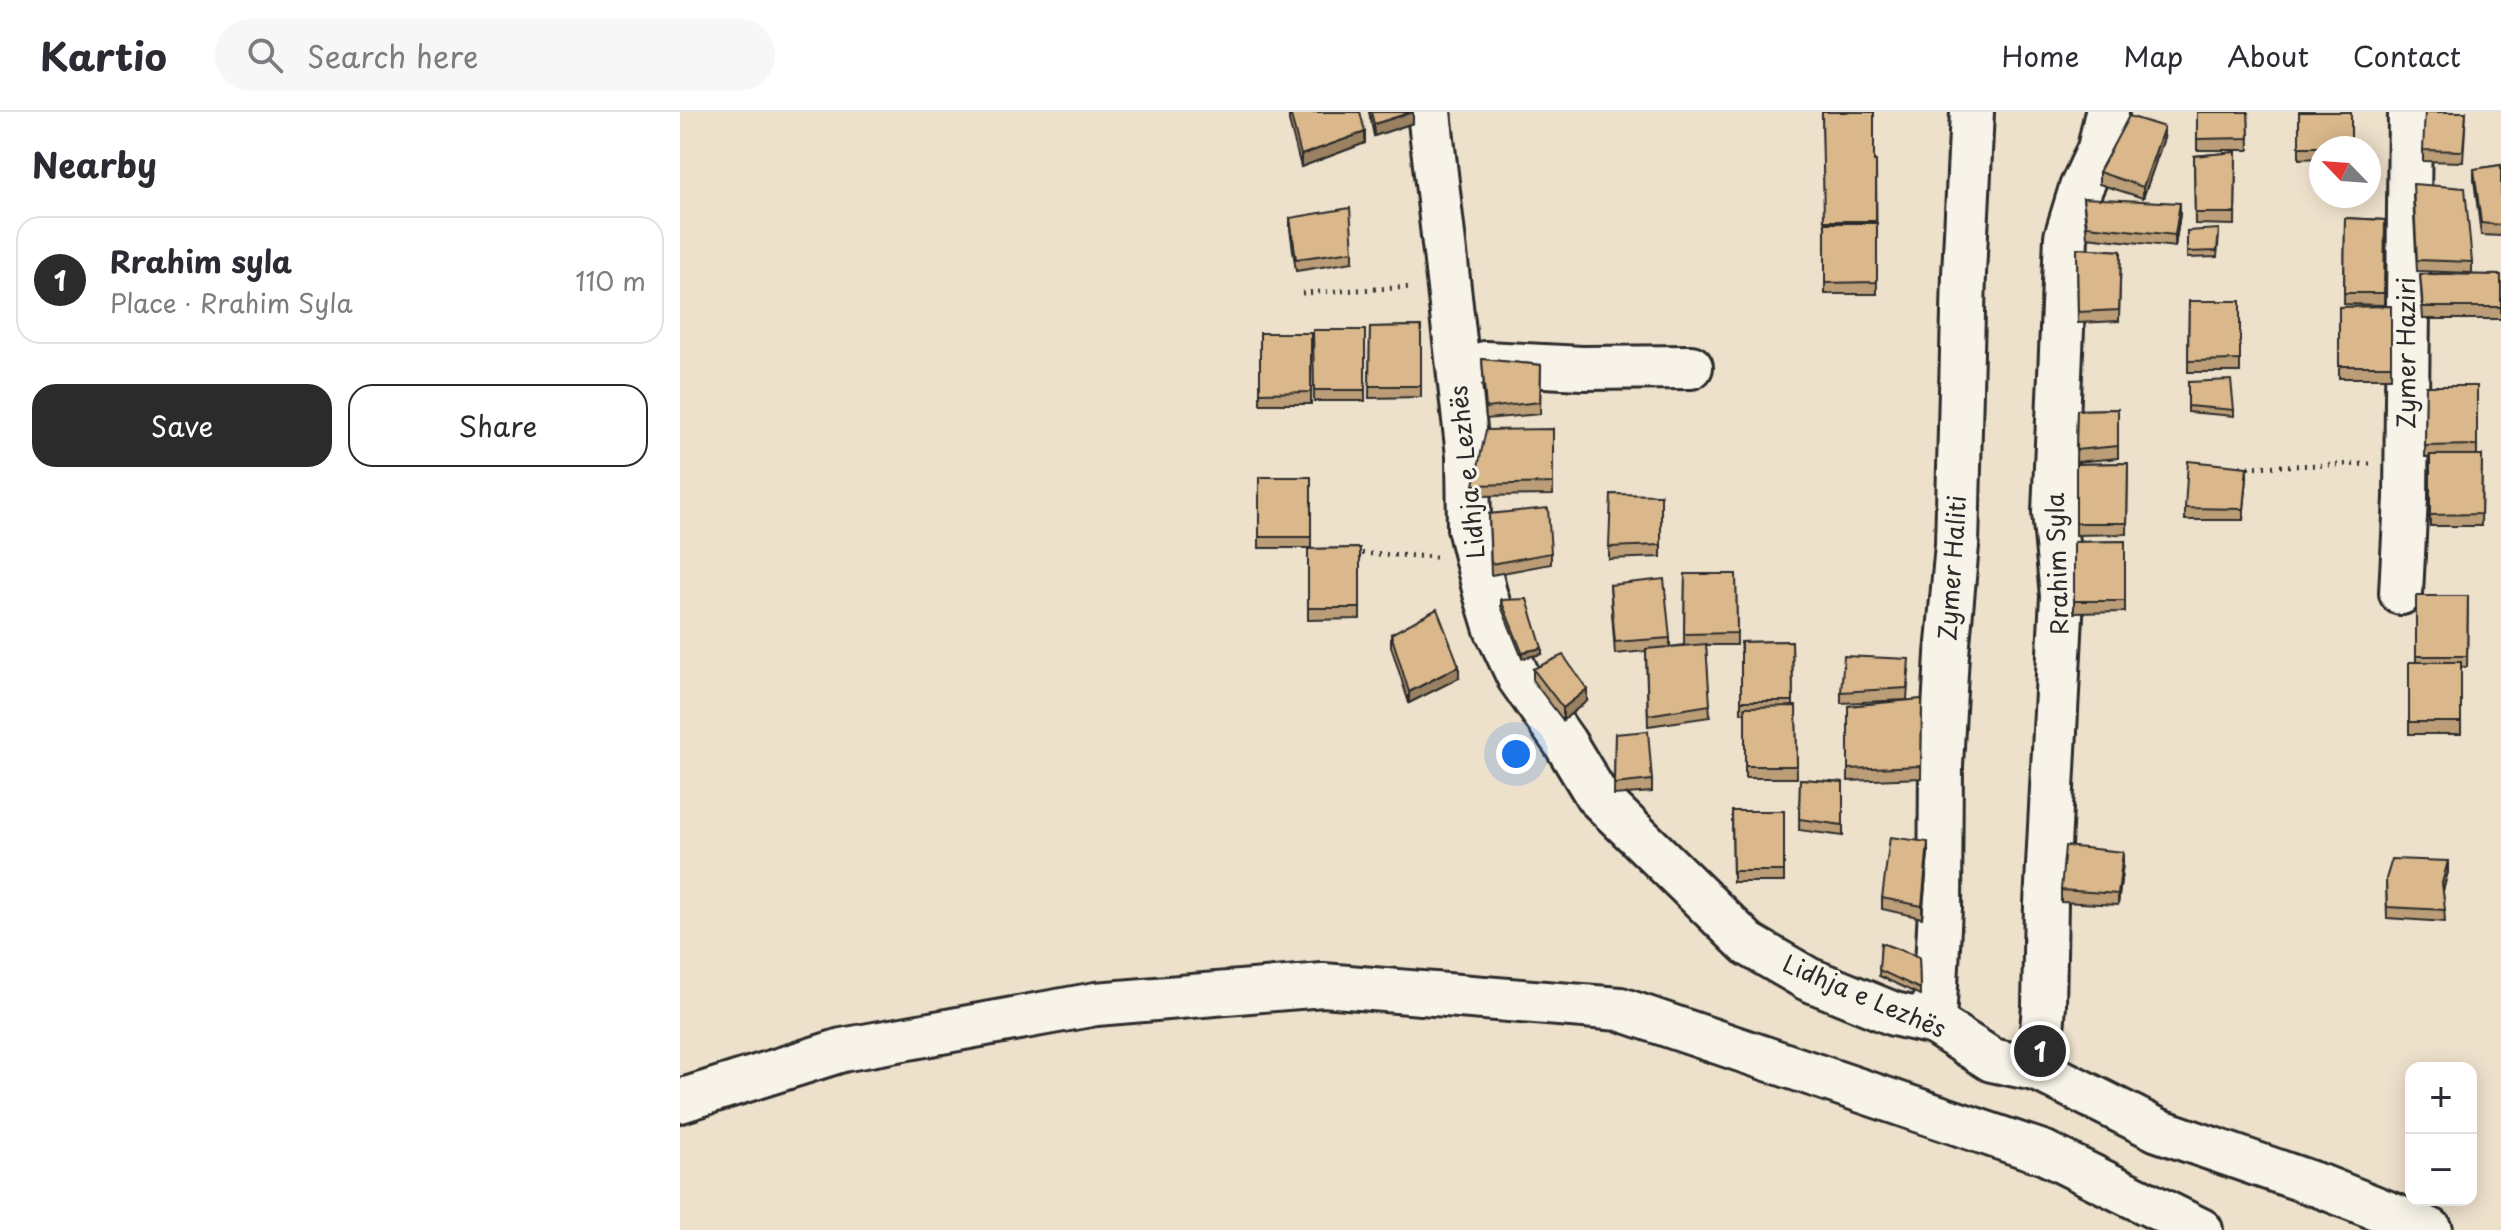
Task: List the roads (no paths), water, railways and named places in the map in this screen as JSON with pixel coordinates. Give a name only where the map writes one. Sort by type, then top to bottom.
[{"type":"street","name":"Lidhja e Lezhës","points":[[1429,112],[1468,455],[1469,528],[1496,629],[1519,678],[1565,743],[1597,796],[1748,944],[1808,979],[1894,1014],[1934,1023],[1992,1060],[2039,1070],[2158,1130],[2323,1187],[2431,1230]]},
{"type":"street","name":"Zymer Haliti","points":[[1934,1023],[1940,908],[1941,765],[1957,545],[1972,112]]},
{"type":"street","name":"Rrahim Syla","points":[[2039,1070],[2062,596],[2054,512],[2066,237],[2081,188],[2099,149],[2107,112]]},
{"type":"street","name":"Zymer Haziri","points":[[2401,593],[2407,463],[2410,112]]},
{"type":"street","name":"Lidhja e Lezhës","points":[[1456,361],[1582,368],[1691,367]]},
{"type":"street","points":[[680,1101],[842,1050],[1096,1004],[1323,985],[1620,1009],[2045,1153],[2201,1230]]},
{"type":"place","name":"Rrahim syla","points":[[2040,1051]]}]
